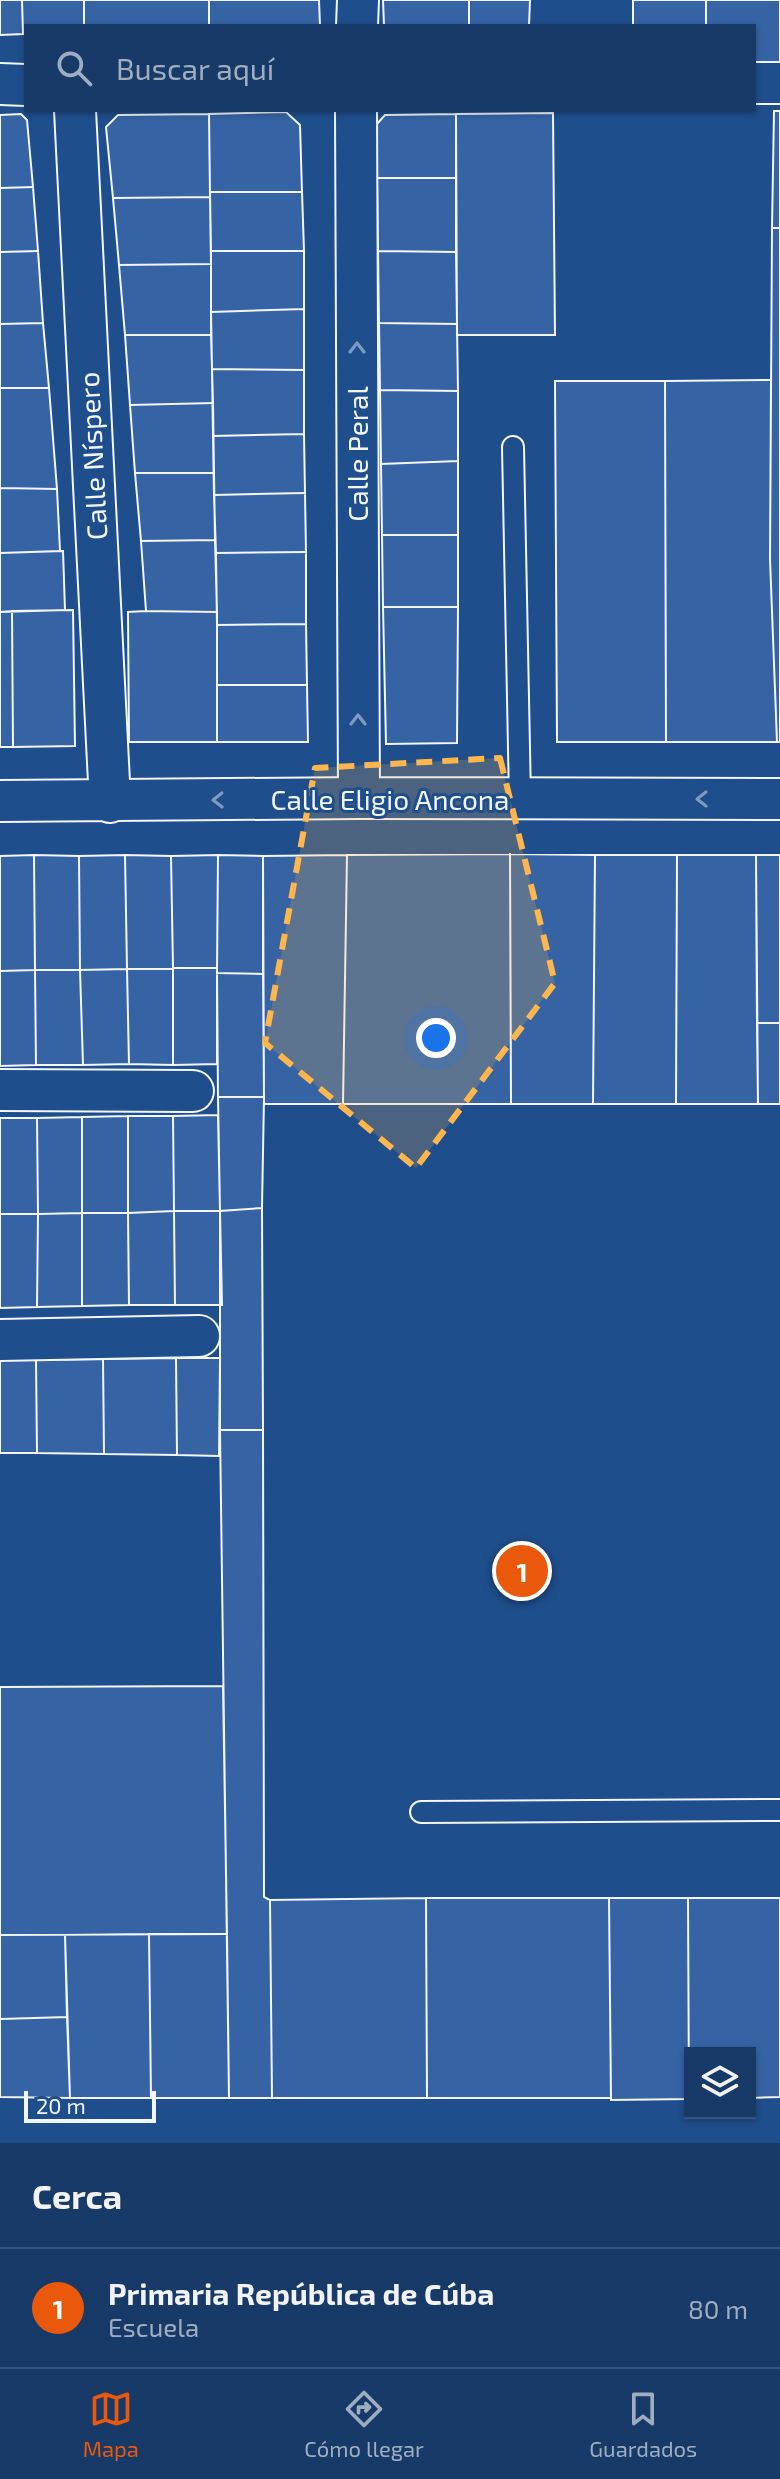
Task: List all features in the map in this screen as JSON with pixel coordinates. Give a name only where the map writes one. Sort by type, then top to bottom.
[{"type":"street","points":[[357,24],[358,0]]},
{"type":"street","points":[[756,83],[780,83]]},
{"type":"street","points":[[0,84],[24,85]]},
{"type":"street","name":"Calle Níspero","points":[[75,112],[110,802]]},
{"type":"street","name":"Calle Peral","points":[[356,112],[359,798]]},
{"type":"street","name":"Calle Eligio Ancona","points":[[0,801],[780,799]]},
{"type":"street","points":[[0,1090],[193,1091]]},
{"type":"street","points":[[0,1340],[199,1336]]},
{"type":"lane","points":[[513,447],[520,798]]},
{"type":"lane","points":[[421,1812],[780,1810]]},
{"type":"highlighted area","points":[[500,758],[555,983],[416,1168],[265,1043],[315,768]]},
{"type":"building","points":[[0,0],[22,0],[23,34],[0,35]]},
{"type":"building","points":[[22,0],[84,0],[84,24],[24,24],[23,34]]},
{"type":"building","points":[[84,0],[209,0],[209,24],[84,24]]},
{"type":"building","points":[[209,0],[319,0],[320,24],[209,24]]},
{"type":"building","points":[[383,0],[469,0],[469,24],[384,24]]},
{"type":"building","points":[[469,0],[530,0],[529,24],[469,24]]},
{"type":"building","points":[[633,0],[706,0],[706,24],[633,24]]},
{"type":"building","points":[[706,0],[780,0],[780,65],[756,65],[756,24],[706,24]]},
{"type":"building","points":[[774,111],[780,111],[780,228],[772,228]]},
{"type":"building","points":[[286,112],[300,125],[302,192],[210,192],[209,114]]},
{"type":"building","points":[[553,113],[555,335],[457,335],[456,114]]},
{"type":"building","points":[[21,114],[27,120],[33,187],[0,188],[0,115]]},
{"type":"building","points":[[209,114],[210,197],[113,198],[106,127],[118,115]]},
{"type":"building","points":[[456,114],[456,178],[377,178],[376,125],[385,115]]},
{"type":"building","points":[[377,178],[456,178],[456,252],[378,251]]},
{"type":"building","points":[[33,187],[38,251],[0,252],[0,188]]},
{"type":"building","points":[[210,192],[302,192],[304,251],[211,251]]},
{"type":"building","points":[[210,197],[211,264],[119,265],[113,198]]},
{"type":"building","points":[[772,228],[780,228],[780,742],[777,742],[770,559]]},
{"type":"building","points":[[38,251],[43,323],[0,324],[0,252]]},
{"type":"building","points":[[211,251],[304,251],[304,309],[211,312]]},
{"type":"building","points":[[378,251],[456,252],[457,324],[379,323]]},
{"type":"building","points":[[211,264],[211,335],[125,335],[119,265]]},
{"type":"building","points":[[304,309],[304,370],[212,369],[211,312]]},
{"type":"building","points":[[43,323],[49,388],[0,388],[0,324]]},
{"type":"building","points":[[379,323],[457,324],[458,391],[380,390]]},
{"type":"building","points":[[125,335],[211,335],[213,403],[130,405]]},
{"type":"building","points":[[212,369],[304,370],[304,434],[213,436]]},
{"type":"building","points":[[771,380],[770,559],[777,742],[666,742],[665,381]]},
{"type":"building","points":[[555,381],[665,381],[666,742],[557,742]]},
{"type":"building","points":[[0,388],[49,388],[57,489],[0,488]]},
{"type":"building","points":[[380,390],[458,391],[458,461],[381,464]]},
{"type":"building","points":[[213,403],[214,473],[135,473],[130,405]]},
{"type":"building","points":[[304,434],[305,493],[214,495],[213,436]]},
{"type":"building","points":[[458,461],[458,535],[382,535],[381,464]]},
{"type":"building","points":[[135,473],[214,473],[215,540],[141,541]]},
{"type":"building","points":[[0,488],[57,489],[60,551],[0,553]]},
{"type":"building","points":[[305,493],[306,552],[216,553],[214,495]]},
{"type":"building","points":[[382,535],[458,535],[458,607],[383,607]]},
{"type":"building","points":[[215,540],[217,612],[146,611],[141,541]]},
{"type":"building","points":[[63,551],[65,610],[0,612],[0,553]]},
{"type":"building","points":[[306,552],[306,624],[217,625],[216,553]]},
{"type":"building","points":[[383,607],[458,607],[457,743],[386,744]]},
{"type":"building","points":[[73,610],[75,746],[13,747],[12,611]]},
{"type":"building","points":[[12,611],[13,747],[0,747],[0,612]]},
{"type":"building","points":[[128,612],[217,612],[217,742],[129,742]]},
{"type":"building","points":[[306,624],[307,685],[217,685],[217,625]]},
{"type":"building","points":[[217,685],[307,685],[308,742],[217,742]]},
{"type":"building","points":[[510,854],[511,1104],[343,1104],[347,855]]},
{"type":"building","points":[[510,854],[595,855],[593,1104],[511,1104]]},
{"type":"building","points":[[34,855],[35,970],[0,971],[0,856]]},
{"type":"building","points":[[34,855],[79,856],[80,970],[35,970]]},
{"type":"building","points":[[125,855],[127,969],[80,970],[79,856]]},
{"type":"building","points":[[125,855],[171,856],[173,969],[127,969]]},
{"type":"building","points":[[218,855],[263,856],[263,974],[217,973]]},
{"type":"building","points":[[218,855],[217,968],[173,968],[171,856]]},
{"type":"building","points":[[347,855],[343,1104],[264,1104],[263,856]]},
{"type":"building","points":[[595,855],[677,855],[676,1104],[593,1104]]},
{"type":"building","points":[[677,855],[756,855],[758,1104],[676,1104]]},
{"type":"building","points":[[756,855],[780,855],[780,1023],[757,1023]]},
{"type":"building","points":[[173,968],[217,968],[217,1064],[173,1065]]},
{"type":"building","points":[[127,969],[129,1064],[83,1065],[80,970]]},
{"type":"building","points":[[127,969],[173,969],[173,1065],[129,1064]]},
{"type":"building","points":[[35,970],[36,1065],[0,1066],[0,971]]},
{"type":"building","points":[[35,970],[80,970],[83,1065],[36,1065]]},
{"type":"building","points":[[217,973],[263,974],[264,1097],[218,1097]]},
{"type":"building","points":[[757,1023],[780,1023],[780,1104],[758,1104]]},
{"type":"building","points":[[218,1097],[264,1097],[262,1208],[220,1211]]},
{"type":"building","points":[[218,1115],[220,1211],[174,1211],[173,1116]]},
{"type":"building","points":[[128,1116],[128,1213],[82,1213],[82,1117]]},
{"type":"building","points":[[128,1116],[173,1116],[174,1211],[128,1213]]},
{"type":"building","points":[[82,1117],[82,1213],[38,1214],[37,1118]]},
{"type":"building","points":[[0,1118],[37,1118],[38,1214],[0,1214]]},
{"type":"building","points":[[262,1208],[263,1430],[220,1430],[220,1211]]},
{"type":"building","points":[[174,1211],[220,1211],[222,1305],[175,1305]]},
{"type":"building","points":[[174,1211],[175,1305],[129,1305],[128,1213]]},
{"type":"building","points":[[82,1213],[128,1213],[129,1305],[82,1306]]},
{"type":"building","points":[[82,1213],[82,1306],[37,1307],[38,1214]]},
{"type":"building","points":[[0,1214],[38,1214],[37,1307],[0,1308]]},
{"type":"building","points":[[176,1358],[177,1455],[104,1454],[103,1359]]},
{"type":"building","points":[[176,1358],[220,1358],[219,1456],[177,1455]]},
{"type":"building","points":[[103,1359],[104,1454],[37,1453],[36,1360]]},
{"type":"building","points":[[0,1360],[36,1360],[37,1453],[0,1453]]},
{"type":"building","points":[[220,1430],[263,1430],[264,1897],[270,1900],[272,2098],[229,2098]]},
{"type":"building","points":[[223,1686],[227,1934],[0,1935],[0,1687]]},
{"type":"building","points":[[426,1898],[609,1898],[611,2098],[427,2098]]},
{"type":"building","points":[[426,1898],[427,2098],[272,2098],[270,1900]]},
{"type":"building","points":[[609,1898],[688,1898],[689,2047],[684,2047],[684,2099],[611,2100]]},
{"type":"building","points":[[688,1898],[780,1898],[780,2097],[756,2098],[756,2047],[689,2047]]},
{"type":"building","points":[[149,1934],[151,2098],[70,2098],[65,1935]]},
{"type":"building","points":[[149,1934],[227,1934],[229,2098],[151,2098]]},
{"type":"building","points":[[0,1935],[65,1935],[67,2017],[0,2019]]},
{"type":"building","points":[[67,2017],[70,2098],[0,2097],[0,2019]]},
{"type":"place","name":"Primaria República de Cúba","points":[[522,1571]]}]
